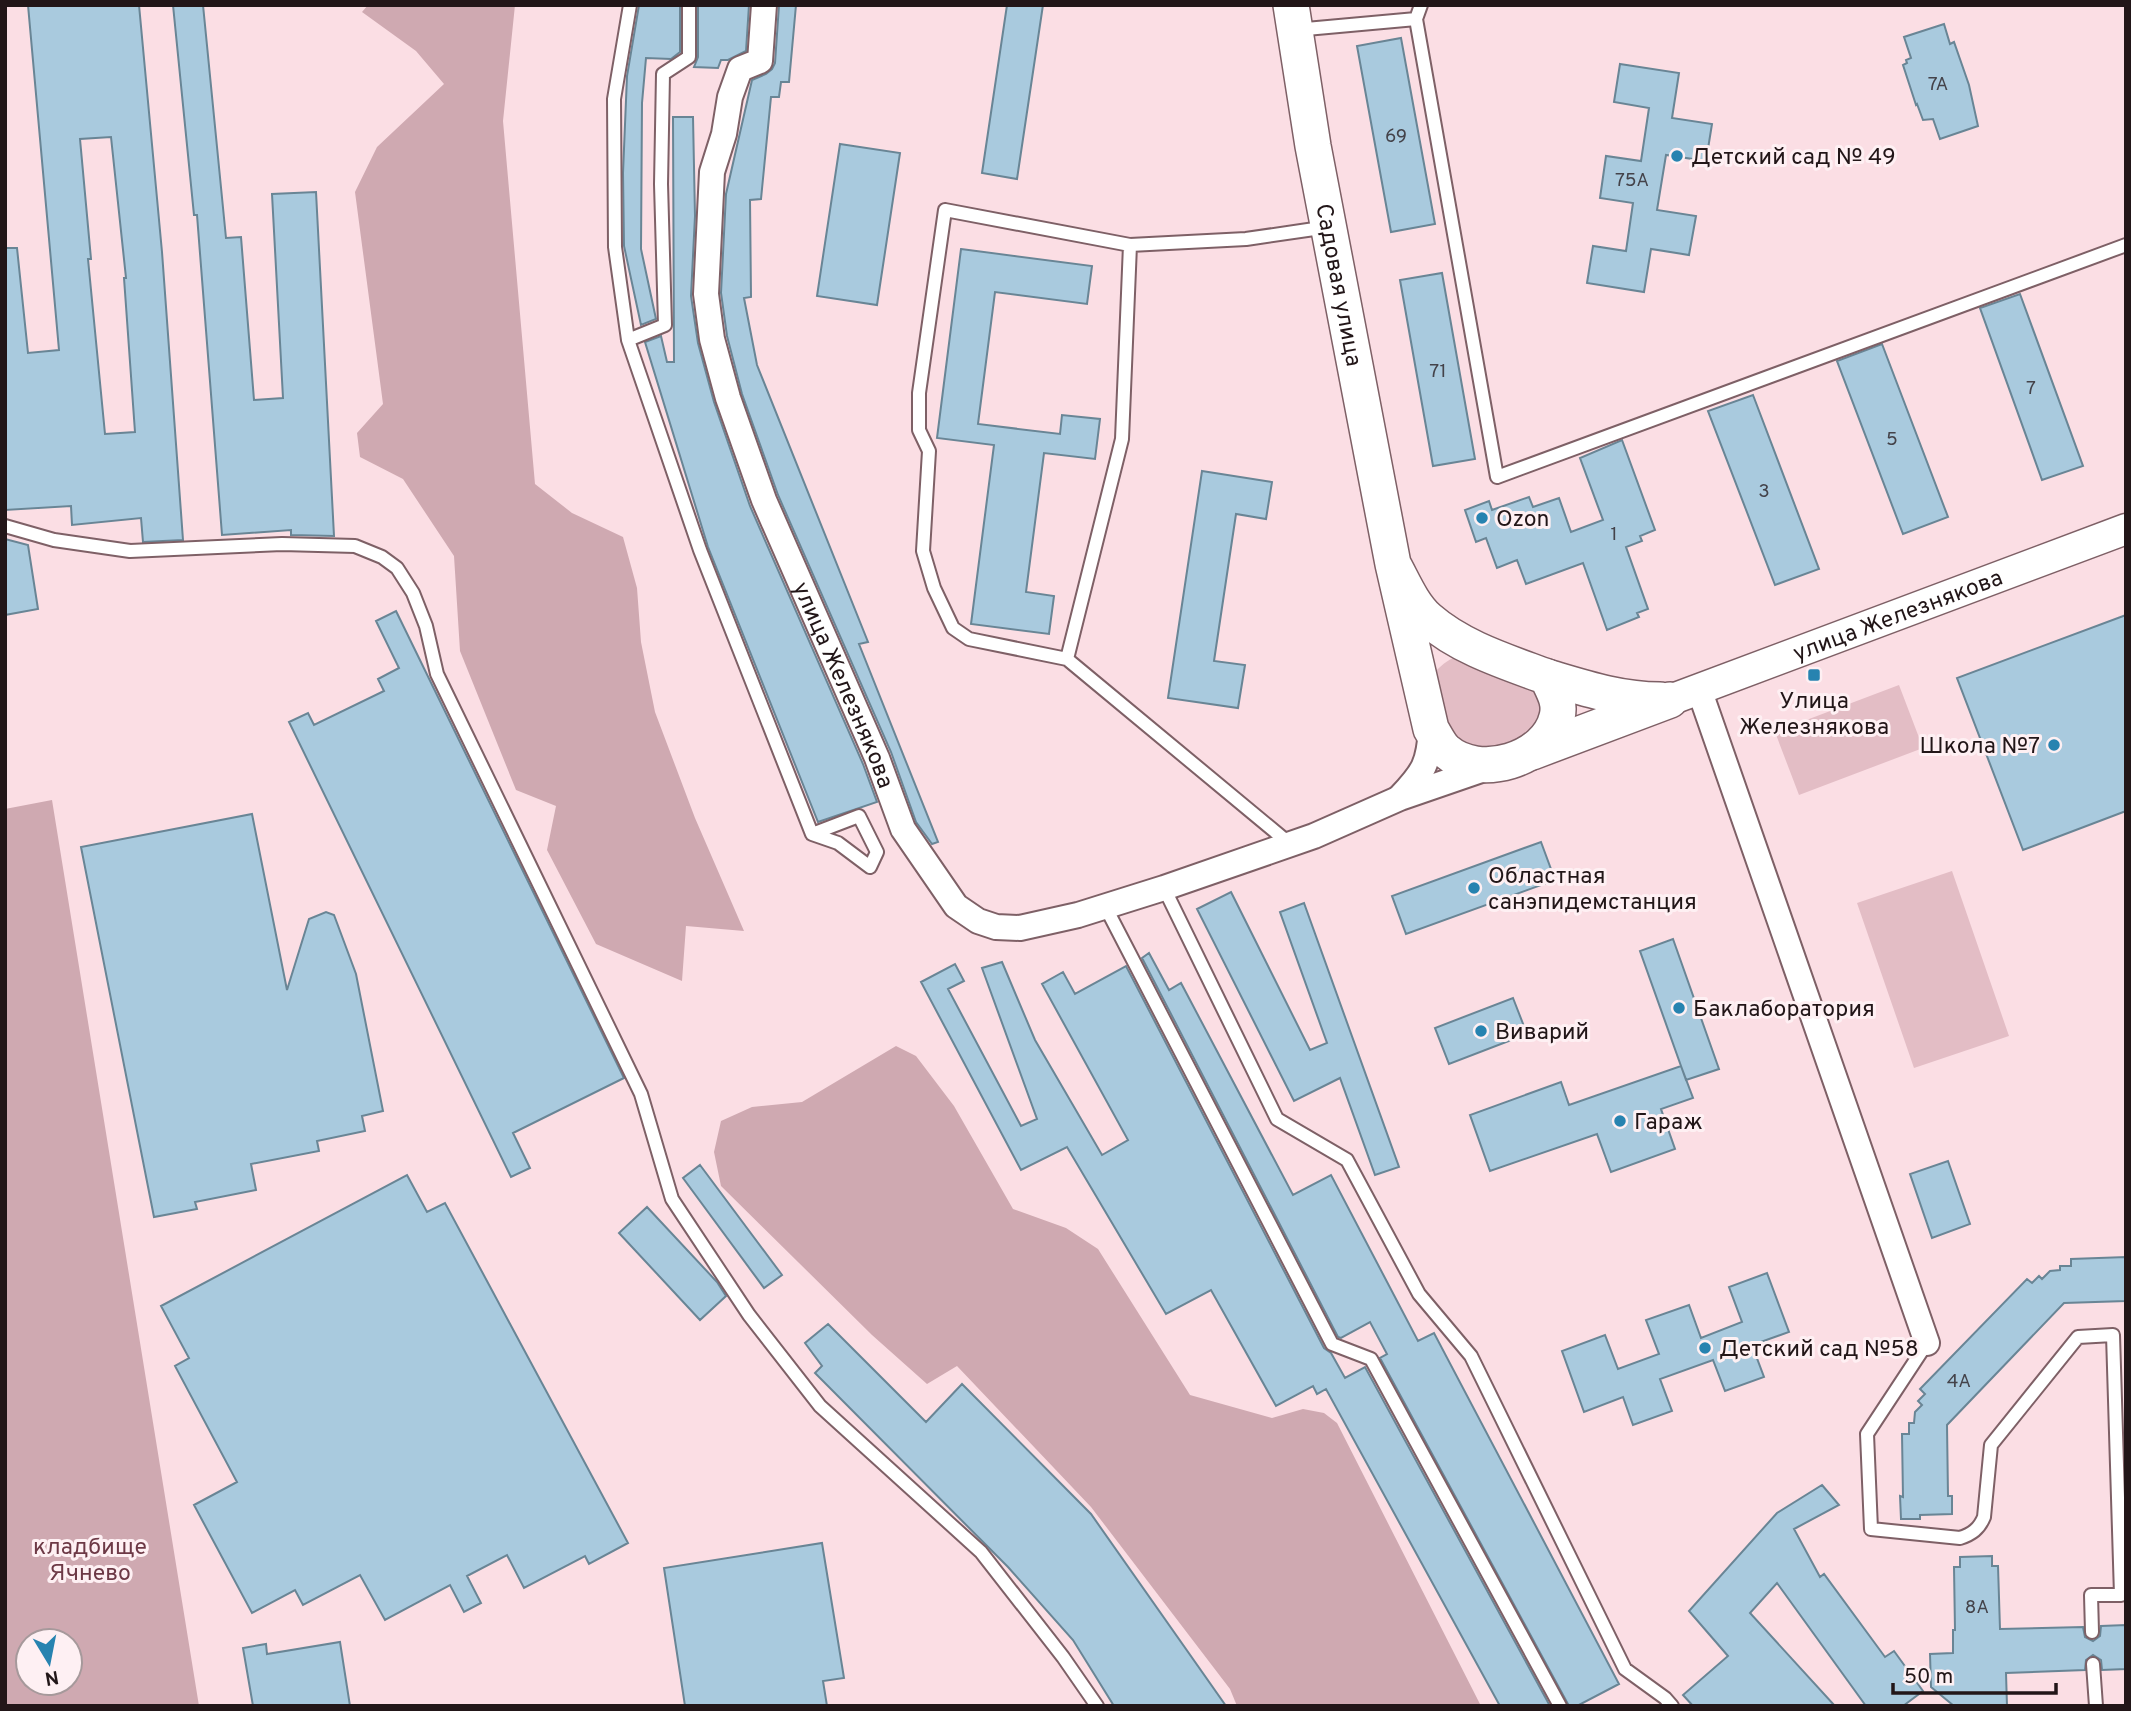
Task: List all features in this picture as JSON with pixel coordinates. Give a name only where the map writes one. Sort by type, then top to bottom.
[{"type":"main road","name":"Садовая улица","points":[[1293,18],[1313,146],[1392,564],[1420,687]]},
{"type":"main road","points":[[1392,564],[1427,619],[1466,645],[1547,677],[1557,698],[1557,717],[1549,735],[1530,753],[1497,765],[1467,762],[1445,751],[1431,729],[1420,687],[1426,667],[1437,654],[1449,647],[1466,645]]},
{"type":"main road","name":"улица Железнякова","points":[[1547,677],[1635,700],[1685,695]]},
{"type":"main road","name":"улица Железнякова","points":[[1530,753],[1685,695]]},
{"type":"street","name":"улица Железнякова","points":[[764,5],[760,61],[740,69],[730,97],[724,134],[712,172],[706,294],[712,340],[728,398],[764,500],[877,758],[903,829],[956,906],[978,921],[996,927],[1020,928],[1078,915],[1290,844],[1400,798],[1497,765]]},
{"type":"street","name":"улица Железнякова","points":[[1685,695],[2126,529]]},
{"type":"street","points":[[1685,695],[1927,1343]]},
{"type":"street","name":"улица Железнякова","points":[[1400,798],[1417,780],[1429,757],[1431,729]]},
{"type":"lane","points":[[630,5],[614,99],[615,247],[628,340],[699,550],[812,834],[838,843],[870,867],[877,852],[859,816],[812,834]]},
{"type":"lane","points":[[628,340],[665,325],[661,184],[663,74],[689,57],[690,5]]},
{"type":"lane","points":[[1421,5],[1416,19],[1497,477],[2126,245]]},
{"type":"lane","points":[[1293,18],[1416,19]]},
{"type":"lane","points":[[1290,844],[1067,659],[969,639],[953,628],[934,588],[923,551],[929,451],[919,430],[919,393],[945,210],[1130,245],[1246,239],[1328,226]]},
{"type":"lane","points":[[1067,659],[1122,439],[1130,245]]},
{"type":"lane","points":[[5,526],[54,540],[130,551],[282,544],[355,546],[382,557],[397,568],[413,593],[426,626],[437,674],[641,1094],[672,1199],[749,1315],[820,1406],[981,1552],[1063,1657],[1097,1706]]},
{"type":"lane","points":[[1164,888],[1277,1119],[1347,1160],[1419,1294],[1471,1356],[1625,1669],[1672,1706]]},
{"type":"lane","points":[[1105,906],[1332,1344],[1371,1359],[1560,1706]]},
{"type":"lane","points":[[1927,1343],[1867,1434],[1871,1529],[1960,1538],[1970,1535],[1980,1526],[1984,1517],[1991,1444],[2078,1337],[2113,1335],[2120,1594],[2091,1595],[2092,1632]]},
{"type":"lane","points":[[2093,1664],[2096,1706]]},
{"type":"shaded area","points":[[1462,656],[1538,686],[1545,714],[1524,742],[1470,750],[1442,724],[1435,672],[1447,661]]},
{"type":"shaded area","points":[[1899,685],[1923,748],[1799,795],[1775,732]]},
{"type":"shaded area","points":[[1952,871],[2009,1036],[1914,1068],[1857,903]]},
{"type":"green space","points":[[368,5],[515,5],[503,121],[535,484],[572,513],[623,537],[637,588],[641,642],[655,712],[695,818],[744,931],[686,926],[682,981],[596,944],[547,850],[556,806],[516,790],[460,651],[454,556],[403,479],[360,457],[357,433],[383,404],[355,192],[377,147],[444,84],[416,51],[362,12]]},
{"type":"green space","name":"кладбище Ячнево","points":[[52,800],[199,1706],[5,1706],[5,809]]},
{"type":"green space","points":[[896,1046],[916,1056],[954,1106],[1013,1209],[1066,1228],[1098,1249],[1190,1395],[1272,1418],[1303,1409],[1324,1413],[1337,1423],[1481,1706],[1237,1706],[1230,1689],[1091,1507],[957,1366],[927,1384],[872,1335],[721,1186],[714,1152],[721,1121],[752,1107],[802,1102]]},
{"type":"building","points":[[28,5],[139,5],[162,252],[183,540],[143,542],[141,518],[72,525],[71,506],[5,510],[5,248],[17,248],[28,353],[59,350]],"holes":[[[111,137],[126,278],[135,432],[105,434],[88,259],[91,259],[80,139]]]},
{"type":"building","points":[[173,5],[203,5],[226,238],[241,237],[254,400],[283,398],[272,194],[316,192],[334,536],[291,535],[291,530],[222,535],[197,215],[194,215]]},
{"type":"building","points":[[639,5],[680,5],[680,52],[671,59],[646,58],[642,103],[641,249],[656,319],[641,325],[624,246],[623,173],[627,76]]},
{"type":"building","points":[[698,5],[749,5],[746,51],[728,60],[721,60],[718,68],[694,67],[698,57]]},
{"type":"building","points":[[779,5],[796,5],[789,82],[781,82],[779,97],[771,97],[761,199],[750,200],[751,297],[744,298],[757,365],[868,642],[859,644],[938,842],[932,844],[916,822],[891,752],[778,495],[742,394],[727,336],[721,293],[726,194],[752,80],[766,74],[775,63]]},
{"type":"building","points":[[1007,5],[1043,5],[1017,179],[982,173]]},
{"type":"building","points":[[1944,24],[1950,44],[1954,42],[1969,85],[1978,126],[1940,139],[1933,119],[1923,120],[1903,65],[1911,58],[1904,37]]},
{"type":"building","points":[[1401,38],[1435,224],[1391,232],[1357,46]]},
{"type":"building","points":[[1620,64],[1679,73],[1672,118],[1712,124],[1706,161],[1666,155],[1657,210],[1696,216],[1689,255],[1651,249],[1644,292],[1587,283],[1593,246],[1626,251],[1633,203],[1600,198],[1606,156],[1641,161],[1649,108],[1614,102]]},
{"type":"building","points":[[673,117],[693,117],[695,216],[691,296],[698,343],[714,402],[750,506],[863,764],[877,802],[818,822],[708,547],[645,342],[661,336],[667,362],[674,362]]},
{"type":"building","points":[[840,144],[900,153],[877,305],[817,296]]},
{"type":"building","points":[[961,249],[1092,266],[1087,304],[995,292],[978,424],[1060,434],[1062,415],[1100,419],[1095,459],[1044,453],[1026,592],[1054,596],[1049,634],[971,624],[994,445],[937,438]]},
{"type":"building","points":[[1442,273],[1475,459],[1433,466],[1400,280]]},
{"type":"building","points":[[2020,294],[2083,466],[2042,480],[1980,308]]},
{"type":"building","points":[[1882,344],[1948,517],[1903,534],[1837,361]]},
{"type":"building","points":[[1753,395],[1819,569],[1775,585],[1708,411]]},
{"type":"building","points":[[1622,440],[1655,530],[1640,536],[1642,541],[1626,547],[1648,609],[1637,613],[1639,617],[1607,630],[1583,563],[1526,584],[1517,560],[1497,568],[1486,538],[1476,542],[1465,510],[1489,501],[1492,510],[1529,497],[1533,507],[1559,498],[1571,532],[1603,520],[1580,458]]},
{"type":"building","points":[[1202,471],[1272,482],[1266,519],[1236,514],[1214,661],[1245,665],[1238,708],[1168,698]]},
{"type":"building","points":[[5,539],[28,545],[38,609],[5,615]]},
{"type":"building","points":[[396,611],[624,1078],[513,1133],[530,1168],[511,1177],[289,722],[308,713],[314,725],[384,691],[378,679],[399,668],[376,621]]},
{"type":"building","name":"Школа №7","points":[[2126,615],[2126,811],[2023,850],[1957,678]]},
{"type":"building","points":[[252,814],[287,990],[309,919],[326,912],[334,915],[356,974],[383,1111],[362,1116],[365,1131],[317,1141],[319,1151],[251,1164],[256,1190],[195,1202],[197,1209],[154,1217],[81,847]]},
{"type":"building","name":"Областная санэпидемстанция","points":[[1541,842],[1555,880],[1406,934],[1392,896]]},
{"type":"building","points":[[1231,892],[1310,1050],[1327,1043],[1280,912],[1304,903],[1399,1167],[1375,1175],[1340,1078],[1294,1101],[1197,909]]},
{"type":"building","name":"Баклаборатория","points":[[1673,939],[1719,1069],[1686,1080],[1640,951]]},
{"type":"building","points":[[1149,953],[1169,990],[1181,983],[1293,1195],[1331,1175],[1418,1341],[1434,1333],[1619,1684],[1577,1706],[1569,1706],[1380,1358],[1387,1354],[1370,1322],[1341,1338],[1338,1337],[1142,958]]},
{"type":"building","points":[[1002,962],[1035,1040],[1102,1155],[1128,1140],[1042,984],[1063,972],[1075,994],[1126,966],[1324,1348],[1331,1353],[1345,1378],[1365,1367],[1550,1706],[1500,1706],[1326,1389],[1317,1394],[1313,1386],[1276,1406],[1211,1290],[1166,1314],[1067,1147],[1021,1170],[921,982],[955,964],[964,981],[948,989],[1021,1126],[1037,1119],[982,968]]},
{"type":"building","name":"Виварий","points":[[1513,998],[1527,1034],[1449,1064],[1435,1028]]},
{"type":"building","points":[[1681,1066],[1693,1098],[1661,1109],[1675,1149],[1611,1172],[1597,1134],[1490,1171],[1470,1115],[1561,1082],[1569,1105]]},
{"type":"building","points":[[1948,1161],[1970,1224],[1932,1238],[1910,1174]]},
{"type":"building","points":[[700,1165],[782,1275],[764,1288],[683,1178]]},
{"type":"building","points":[[407,1175],[427,1212],[445,1203],[628,1543],[589,1564],[585,1556],[524,1588],[507,1555],[467,1576],[481,1603],[464,1612],[450,1585],[385,1620],[360,1575],[303,1605],[295,1590],[252,1613],[194,1505],[237,1482],[175,1366],[189,1358],[161,1306]]},
{"type":"building","points":[[647,1207],[717,1282],[726,1296],[700,1320],[619,1233]]},
{"type":"building","points":[[2126,1257],[2126,1301],[2064,1303],[1947,1425],[1948,1496],[1952,1496],[1952,1514],[1920,1515],[1920,1519],[1901,1519],[1902,1434],[1909,1434],[1909,1423],[1914,1423],[1915,1412],[1922,1405],[1918,1401],[1925,1394],[1920,1389],[2027,1279],[2032,1283],[2039,1276],[2042,1279],[2050,1271],[2060,1270],[2060,1266],[2071,1266],[2071,1259]]},
{"type":"building","name":"Детский сад №58","points":[[1767,1273],[1789,1332],[1752,1345],[1764,1377],[1725,1391],[1713,1360],[1660,1379],[1672,1411],[1633,1425],[1623,1397],[1584,1412],[1562,1351],[1605,1335],[1618,1369],[1659,1354],[1646,1320],[1689,1305],[1701,1338],[1742,1322],[1729,1287]]},
{"type":"building","points":[[828,1324],[926,1422],[962,1384],[1091,1514],[1226,1706],[1114,1706],[1073,1640],[1008,1567],[815,1373],[822,1366],[805,1343]]},
{"type":"building","points":[[1822,1485],[1839,1505],[1794,1529],[1820,1577],[1824,1574],[1885,1657],[1894,1651],[1923,1691],[1903,1706],[1866,1706],[1777,1583],[1750,1613],[1835,1706],[1693,1706],[1683,1695],[1728,1656],[1689,1611],[1777,1513]]},
{"type":"building","points":[[822,1543],[844,1678],[823,1681],[827,1706],[685,1706],[664,1568]]},
{"type":"building","points":[[1992,1556],[1992,1566],[1998,1566],[2000,1629],[2083,1627],[2085,1637],[2093,1641],[2100,1636],[2101,1626],[2126,1625],[2126,1669],[2102,1670],[2101,1660],[2093,1655],[2086,1660],[2085,1670],[2006,1673],[2007,1706],[1954,1706],[1931,1687],[1930,1654],[1953,1653],[1954,1567],[1960,1567],[1960,1557]]},
{"type":"building","points":[[340,1642],[350,1706],[253,1706],[243,1648],[266,1644],[267,1654]]},
{"type":"place","name":"Детский сад № 49","points":[[1677,156]]},
{"type":"place","name":"Ozon","points":[[1482,518]]},
{"type":"place","name":"Улица Железнякова","points":[[1814,675]]},
{"type":"place","name":"Школа №7","points":[[2054,745]]},
{"type":"place","name":"Областная санэпидемстанция","points":[[1474,888]]},
{"type":"place","name":"Баклаборатория","points":[[1679,1008]]},
{"type":"place","name":"Виварий","points":[[1481,1031]]},
{"type":"place","name":"Гараж","points":[[1620,1121]]},
{"type":"place","name":"Детский сад №58","points":[[1705,1348]]}]
